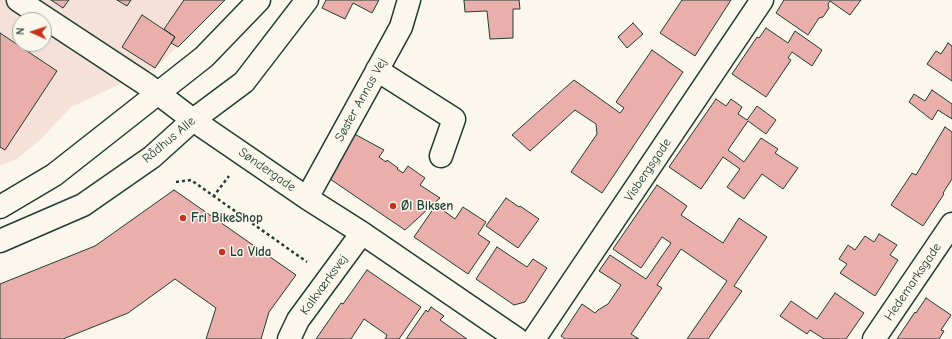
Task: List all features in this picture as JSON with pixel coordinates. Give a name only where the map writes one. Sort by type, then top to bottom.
[{"type":"street","name":"Søndergade","points":[[18,0],[159,94],[193,120],[517,339]]},
{"type":"street","points":[[0,207],[54,176],[159,94],[204,57],[259,0]]},
{"type":"street","name":"Rådhus Alle","points":[[0,241],[83,205],[152,157],[193,120],[244,82],[307,0]]},
{"type":"street","name":"Søster Annas Vej","points":[[307,198],[401,26],[409,0]]},
{"type":"street","name":"Visbergsgade","points":[[534,339],[762,0]]},
{"type":"street","points":[[377,70],[454,119],[441,156]]},
{"type":"street","name":"Hedemarksgade","points":[[874,339],[952,224]]},
{"type":"street","name":"Kalkværksvej","points":[[290,339],[298,320],[362,233]]},
{"type":"path","points":[[176,182],[191,180],[329,278]]},
{"type":"shaded area","points":[[0,0],[225,0],[155,68],[71,107],[41,139],[17,159],[0,166]]},
{"type":"building","points":[[51,0],[69,0],[63,8]]},
{"type":"building","points":[[117,0],[131,0],[127,6]]},
{"type":"building","points":[[184,0],[225,0],[178,47],[171,43],[175,37],[164,29]]},
{"type":"building","points":[[326,0],[379,0],[372,13],[353,3],[345,19],[322,8]]},
{"type":"building","points":[[464,0],[519,0],[520,9],[513,9],[513,38],[490,39],[487,11],[465,12]]},
{"type":"building","points":[[682,0],[731,0],[695,56],[660,33]]},
{"type":"building","points":[[784,0],[861,0],[850,15],[830,1],[828,4],[829,8],[823,17],[819,18],[808,35],[776,13]]},
{"type":"building","points":[[142,15],[175,37],[155,68],[122,47]]},
{"type":"building","points":[[633,23],[643,34],[627,48],[618,37]]},
{"type":"building","points":[[766,28],[788,43],[795,31],[822,50],[812,66],[792,52],[788,58],[791,60],[766,97],[732,74],[757,37],[759,38]]},
{"type":"building","points":[[0,33],[12,41],[12,52],[28,52],[57,71],[5,150],[0,147]]},
{"type":"building","points":[[948,43],[952,46],[952,81],[927,64],[936,51],[941,54]]},
{"type":"building","points":[[652,50],[683,72],[602,193],[571,172],[597,134],[596,124],[575,110],[530,151],[512,135],[574,80],[620,113],[624,108],[616,102]]},
{"type":"building","points":[[932,90],[952,104],[952,119],[938,110],[932,120],[909,102],[914,94],[925,101]]},
{"type":"building","points":[[716,99],[726,106],[731,99],[742,107],[738,114],[747,120],[757,106],[776,120],[766,134],[748,121],[728,150],[744,162],[761,138],[778,149],[775,153],[798,168],[783,189],[762,174],[744,199],[727,187],[740,169],[723,157],[701,189],[669,167]]},
{"type":"building","points":[[945,127],[952,132],[952,179],[923,226],[891,205],[912,173],[916,175]]},
{"type":"building","points":[[349,131],[384,150],[379,157],[386,162],[387,160],[403,173],[408,166],[425,178],[420,185],[440,198],[405,230],[330,179],[329,168]]},
{"type":"building","points":[[657,185],[687,206],[681,215],[723,243],[739,218],[767,237],[734,286],[742,291],[708,339],[687,339],[727,281],[681,249],[657,285],[662,288],[631,334],[639,339],[565,339],[561,336],[582,304],[595,313],[608,304],[621,285],[599,271],[610,255],[646,279],[671,243],[662,237],[641,268],[613,249]]},
{"type":"building","points":[[174,190],[296,275],[269,312],[261,339],[206,339],[216,308],[175,279],[128,313],[63,339],[0,339],[0,284],[95,246]]},
{"type":"building","points":[[506,198],[539,219],[518,248],[486,226]]},
{"type":"building","points":[[436,205],[455,219],[463,207],[486,222],[478,234],[490,242],[468,274],[414,237]]},
{"type":"building","points":[[879,234],[897,245],[890,255],[898,260],[875,296],[840,273],[847,264],[839,259],[848,245],[855,250],[865,236],[874,242]]},
{"type":"building","points":[[497,247],[527,267],[533,259],[547,268],[525,302],[514,305],[476,279]]},
{"type":"building","points":[[367,270],[421,307],[399,339],[385,339],[387,335],[364,319],[351,339],[316,339],[341,303],[343,304]]},
{"type":"building","points":[[835,293],[864,313],[846,339],[824,339],[810,330],[807,334],[780,316],[791,301],[817,319]]},
{"type":"building","points":[[926,298],[951,315],[941,330],[944,331],[939,339],[897,339],[915,312],[916,313]]},
{"type":"building","points":[[431,307],[444,316],[440,320],[467,339],[406,339],[426,310],[428,312]]},
{"type":"place","name":"Øl Biksen","points":[[393,206]]},
{"type":"place","name":"Fri BikeShop","points":[[183,218]]},
{"type":"place","name":"La Vida","points":[[222,252]]}]
